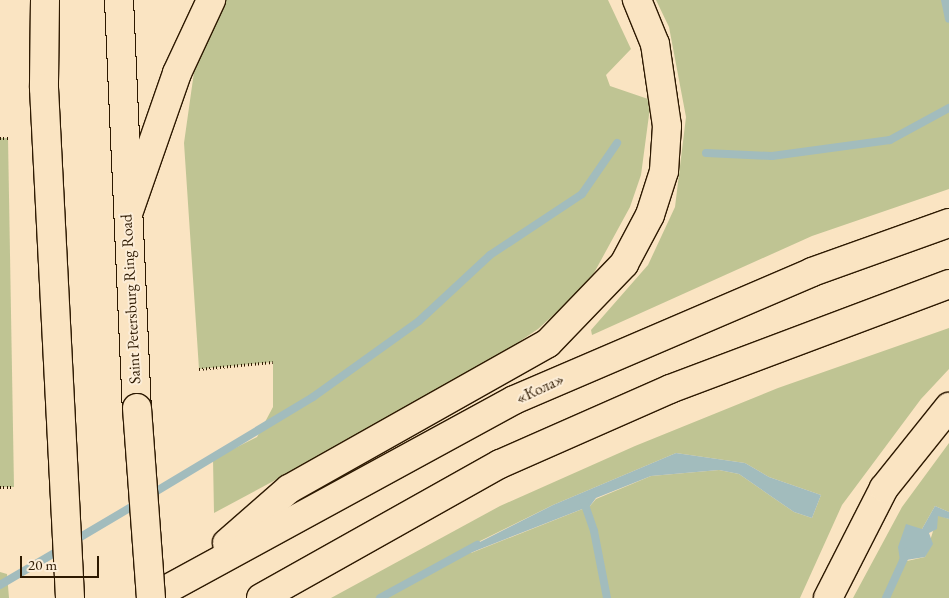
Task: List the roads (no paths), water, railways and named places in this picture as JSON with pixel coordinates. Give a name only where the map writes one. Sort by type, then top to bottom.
[{"type":"main road","points":[[45,0],[45,107],[70,598]]},
{"type":"main road","name":"Saint Petersburg Ring Road","points":[[119,0],[126,220],[151,598]]},
{"type":"main road","points":[[126,220],[177,74],[211,0]]},
{"type":"main road","points":[[189,576],[289,489],[548,343],[624,264],[650,215],[664,171],[667,126],[655,44],[637,0]]},
{"type":"main road","name":"«Кола»","points":[[151,598],[514,400],[812,272],[949,223]]},
{"type":"main road","points":[[261,598],[500,464],[670,389],[949,284]]},
{"type":"main road","points":[[828,598],[884,488],[949,407]]},
{"type":"water","points":[[676,453],[745,463],[769,477],[821,495],[812,518],[794,512],[739,474],[719,470],[651,476],[596,498],[590,506],[470,553],[468,548],[553,505]]},
{"type":"water","points":[[935,506],[949,512],[949,519],[938,516],[937,529],[929,533],[933,544],[925,557],[900,561],[898,547],[906,524],[922,529]]},
{"type":"waterway","points":[[945,0],[949,19]]},
{"type":"waterway","points":[[706,153],[772,156],[890,140],[949,108]]},
{"type":"waterway","points":[[150,495],[313,397],[419,321],[490,255],[582,194],[617,143]]},
{"type":"waterway","points":[[583,499],[594,531],[607,598]]},
{"type":"waterway","points":[[72,542],[138,503]]},
{"type":"waterway","points":[[380,598],[477,545]]},
{"type":"waterway","points":[[0,585],[63,548]]},
{"type":"waterway","points":[[886,598],[907,552]]}]
